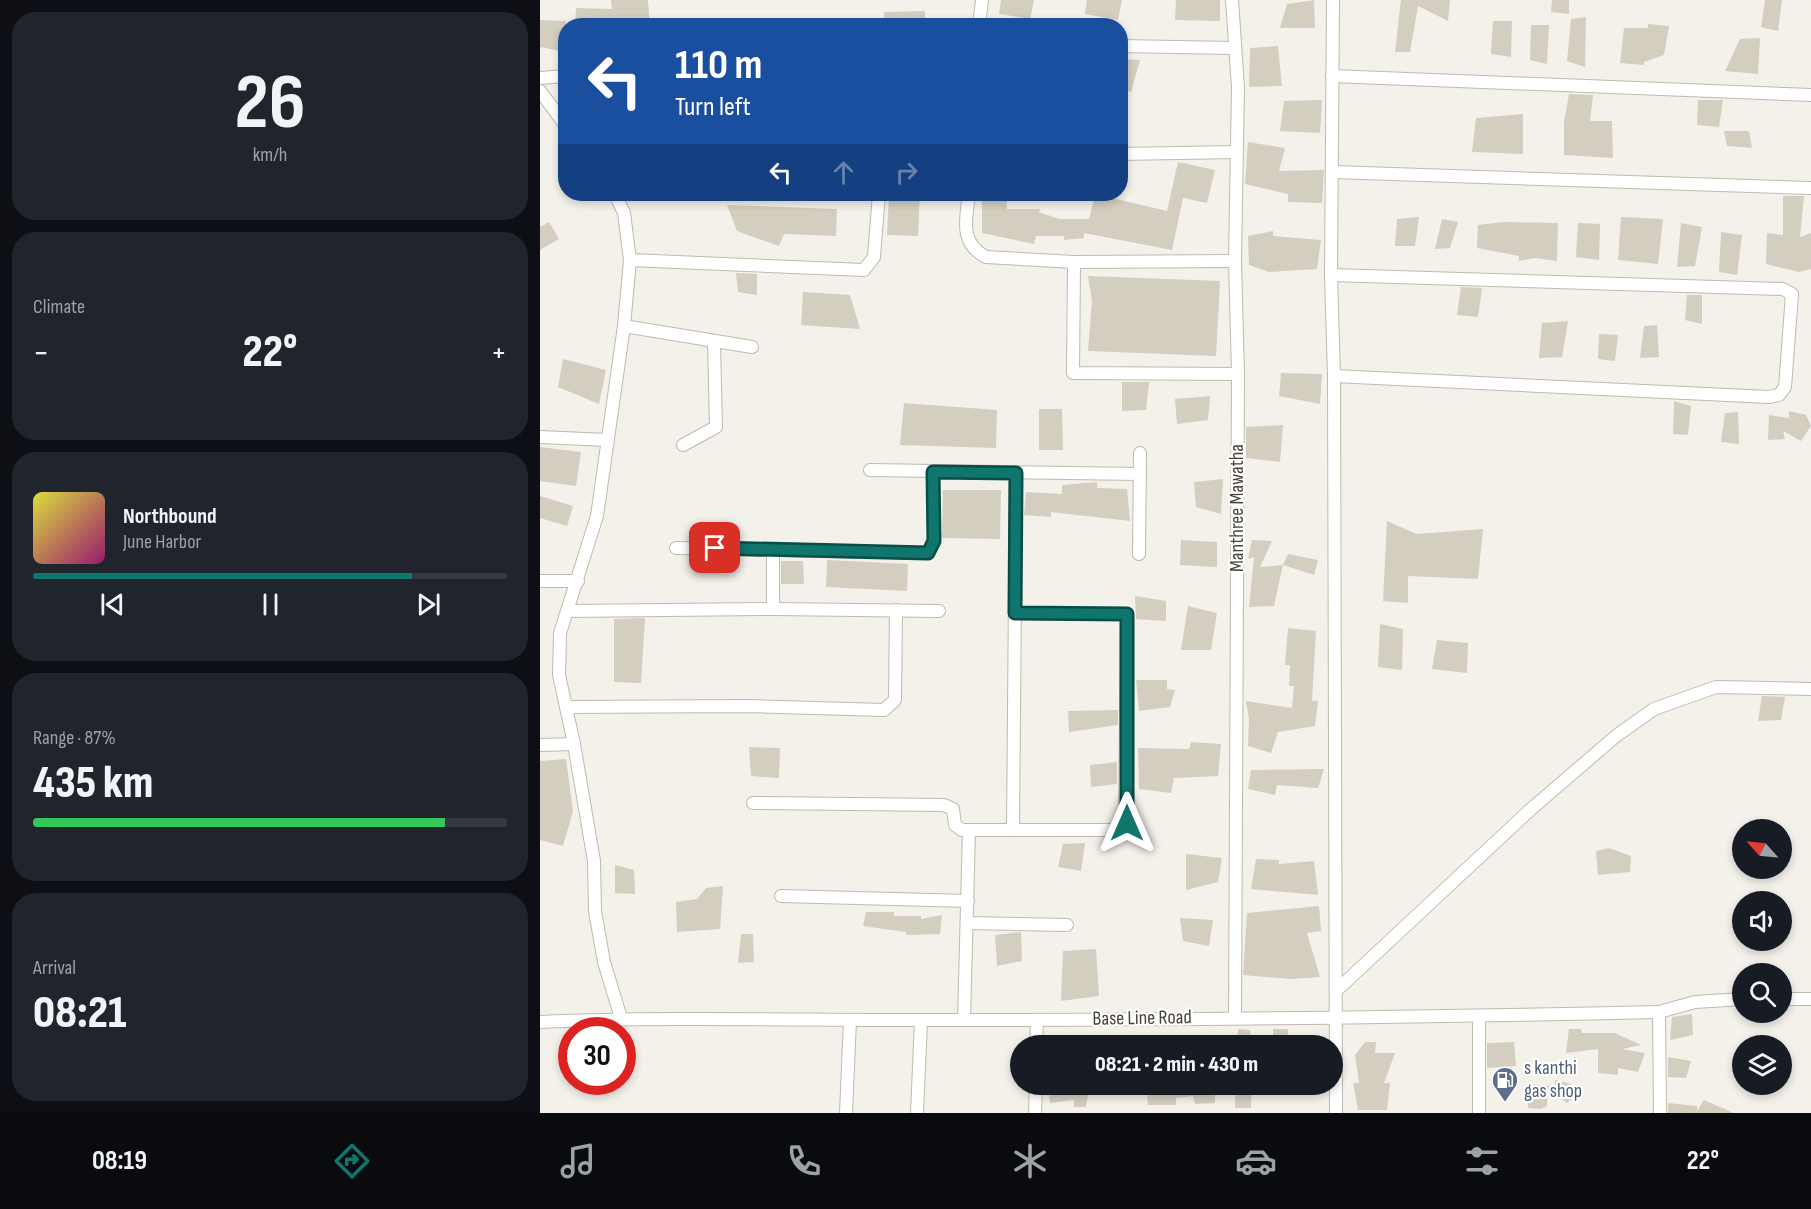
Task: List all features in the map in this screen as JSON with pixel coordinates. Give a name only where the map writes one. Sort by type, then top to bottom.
[{"type":"street","points":[[980,18],[982,0]]},
{"type":"street","name":"Manthree Mawatha","points":[[1232,0],[1233,48],[1238,87],[1235,261],[1238,374],[1235,1017]]},
{"type":"street","points":[[1333,0],[1331,275],[1334,376],[1338,989],[1336,1113]]},
{"type":"street","points":[[1128,46],[1233,48]]},
{"type":"street","points":[[1332,76],[1811,95]]},
{"type":"street","points":[[540,78],[558,77]]},
{"type":"street","points":[[540,91],[558,115]]},
{"type":"street","points":[[1128,154],[1236,152]]},
{"type":"street","points":[[1333,172],[1811,188]]},
{"type":"street","points":[[618,201],[624,213],[630,260],[624,326],[597,516],[560,633],[559,675],[574,744],[594,861],[595,911],[604,962],[621,1017]]},
{"type":"street","points":[[630,260],[864,270],[874,257],[878,201]]},
{"type":"street","points":[[968,201],[965,232],[975,251],[986,257],[1074,262],[1235,261]]},
{"type":"street","points":[[1074,262],[1073,373],[1238,374]]},
{"type":"street","points":[[1331,275],[1783,289],[1792,294],[1785,387],[1779,395],[1745,396],[1334,376]]},
{"type":"street","points":[[624,326],[752,347]]},
{"type":"street","points":[[682,445],[716,427],[714,342]]},
{"type":"street","points":[[540,438],[607,440]]},
{"type":"street","points":[[1139,555],[1140,453]]},
{"type":"street","points":[[870,470],[1140,474]]},
{"type":"street","points":[[676,548],[928,553],[934,541],[933,472]]},
{"type":"street","points":[[1013,830],[1016,473]]},
{"type":"street","points":[[773,549],[773,609]]},
{"type":"street","points":[[540,581],[578,580]]},
{"type":"street","points":[[567,611],[773,609],[939,611]]},
{"type":"street","points":[[566,707],[748,706],[884,711],[896,700],[896,610]]},
{"type":"street","points":[[753,803],[944,805],[953,809],[955,825],[962,830],[1118,830],[1125,827],[1127,614],[1015,613]]},
{"type":"street","points":[[1338,989],[1530,810],[1616,735],[1654,709],[1716,687],[1811,689]]},
{"type":"street","points":[[540,746],[574,744]]},
{"type":"street","points":[[964,1020],[969,830]]},
{"type":"street","points":[[781,896],[968,901]]},
{"type":"street","points":[[968,923],[1068,925]]},
{"type":"street","points":[[1792,999],[1811,999]]},
{"type":"street","name":"Base Line Road","points":[[636,1018],[1037,1020],[1235,1017],[1338,1019],[1659,1012],[1695,1002],[1732,1000]]},
{"type":"street","points":[[1659,1012],[1660,1113]]},
{"type":"street","points":[[1479,1016],[1479,1113]]},
{"type":"street","points":[[846,1113],[850,1020]]},
{"type":"street","points":[[917,1113],[921,1020]]},
{"type":"street","points":[[1036,1035],[1037,1020]]},
{"type":"street","name":"Base Line Road","points":[[540,1022],[558,1021]]},
{"type":"street","points":[[1035,1113],[1036,1095]]},
{"type":"building","points":[[611,0],[648,0],[649,18],[575,18],[576,8],[612,9]]},
{"type":"building","points":[[1001,0],[1034,0],[1030,18],[999,14]]},
{"type":"building","points":[[1087,0],[1122,0],[1118,18],[1085,14]]},
{"type":"building","points":[[1176,0],[1220,0],[1220,21],[1175,20]]},
{"type":"building","points":[[1314,0],[1315,28],[1280,28],[1287,4]]},
{"type":"building","points":[[1401,0],[1450,0],[1448,21],[1418,6],[1410,52],[1395,52]]},
{"type":"building","points":[[1552,0],[1569,0],[1569,14],[1551,12]]},
{"type":"building","points":[[1765,0],[1782,0],[1778,31],[1761,27]]},
{"type":"building","points":[[925,11],[925,18],[884,18],[884,12]]},
{"type":"building","points":[[1586,17],[1585,67],[1567,61],[1571,19]]},
{"type":"building","points":[[540,20],[558,21],[558,50],[540,47]]},
{"type":"building","points":[[1493,21],[1512,21],[1511,57],[1491,54]]},
{"type":"building","points":[[1648,24],[1669,26],[1664,55],[1644,62],[1644,65],[1620,63],[1624,28],[1648,28]]},
{"type":"building","points":[[1531,25],[1549,25],[1547,64],[1530,60]]},
{"type":"building","points":[[1760,38],[1758,74],[1725,71],[1740,39]]},
{"type":"building","points":[[1278,46],[1282,86],[1249,87],[1250,48]]},
{"type":"building","points":[[1128,59],[1140,60],[1131,92],[1128,91]]},
{"type":"building","points":[[1569,94],[1593,95],[1590,121],[1612,121],[1613,158],[1564,155],[1564,122]]},
{"type":"building","points":[[1322,100],[1320,133],[1280,131],[1284,101]]},
{"type":"building","points":[[1698,100],[1723,100],[1719,127],[1697,125]]},
{"type":"building","points":[[1523,114],[1523,154],[1472,152],[1476,118]]},
{"type":"building","points":[[1724,131],[1749,131],[1752,148],[1727,146]]},
{"type":"building","points":[[1248,142],[1285,148],[1279,171],[1324,170],[1322,203],[1288,202],[1288,194],[1245,184]]},
{"type":"building","points":[[1178,162],[1215,170],[1207,203],[1183,198],[1172,250],[1084,233],[1084,238],[1064,240],[1064,236],[1036,236],[1034,244],[982,233],[982,201],[1006,201],[1007,209],[1040,209],[1039,212],[1059,219],[1089,219],[1093,201],[1125,201],[1167,211]]},
{"type":"building","points":[[1783,196],[1804,196],[1800,237],[1811,233],[1811,269],[1799,272],[1766,264],[1767,233],[1783,235]]},
{"type":"building","points":[[889,201],[920,201],[918,236],[887,235]]},
{"type":"building","points":[[727,205],[837,209],[836,236],[784,234],[779,246],[737,231]]},
{"type":"building","points":[[1419,217],[1415,246],[1395,246],[1397,219]]},
{"type":"building","points":[[1621,217],[1663,219],[1658,264],[1618,260]]},
{"type":"building","points":[[1442,219],[1458,222],[1450,248],[1435,249]]},
{"type":"building","points":[[549,222],[559,239],[540,250],[540,227]]},
{"type":"building","points":[[1504,222],[1558,223],[1557,261],[1535,258],[1519,261],[1519,256],[1477,248],[1478,225]]},
{"type":"building","points":[[1578,223],[1600,224],[1599,260],[1576,257]]},
{"type":"building","points":[[1681,223],[1702,227],[1695,266],[1677,267]]},
{"type":"building","points":[[1273,231],[1273,236],[1321,240],[1317,269],[1269,272],[1249,265],[1248,236]]},
{"type":"building","points":[[1721,232],[1742,235],[1737,275],[1719,272]]},
{"type":"building","points":[[736,273],[757,274],[757,295],[738,292]]},
{"type":"building","points":[[1088,276],[1220,281],[1216,356],[1088,351],[1092,301]]},
{"type":"building","points":[[1461,287],[1482,288],[1478,317],[1457,315]]},
{"type":"building","points":[[803,292],[850,295],[860,329],[801,325]]},
{"type":"building","points":[[1687,295],[1702,295],[1702,324],[1685,320]]},
{"type":"building","points":[[1568,321],[1562,357],[1539,358],[1542,323]]},
{"type":"building","points":[[1657,325],[1659,357],[1640,358],[1644,326]]},
{"type":"building","points":[[1599,334],[1618,335],[1615,361],[1598,359]]},
{"type":"building","points":[[563,359],[606,370],[599,404],[558,387]]},
{"type":"building","points":[[1281,373],[1322,374],[1320,404],[1279,396]]},
{"type":"building","points":[[1122,382],[1149,382],[1146,410],[1122,411]]},
{"type":"building","points":[[1210,396],[1208,420],[1177,424],[1175,399]]},
{"type":"building","points":[[1674,401],[1691,406],[1688,435],[1673,434]]},
{"type":"building","points":[[904,403],[997,410],[996,448],[900,445]]},
{"type":"building","points":[[1039,409],[1062,409],[1063,450],[1039,450]]},
{"type":"building","points":[[1789,411],[1806,415],[1811,426],[1801,441],[1783,431],[1785,439],[1768,440],[1769,415],[1789,418]]},
{"type":"building","points":[[1738,412],[1739,444],[1721,442],[1725,413]]},
{"type":"building","points":[[1283,425],[1280,462],[1246,458],[1246,427]]},
{"type":"building","points":[[540,447],[581,452],[576,486],[540,481]]},
{"type":"building","points":[[1223,479],[1221,514],[1196,507],[1194,482]]},
{"type":"building","points":[[1097,482],[1097,488],[1127,489],[1130,521],[1051,512],[1051,517],[1024,515],[1026,492],[1062,494],[1062,485]]},
{"type":"building","points":[[943,490],[1001,490],[1000,539],[942,538]]},
{"type":"building","points":[[540,496],[573,506],[567,526],[540,518]]},
{"type":"building","points":[[1387,521],[1416,534],[1483,529],[1478,579],[1408,576],[1408,603],[1383,601]]},
{"type":"building","points":[[1181,540],[1217,542],[1217,567],[1180,565]]},
{"type":"building","points":[[1252,540],[1272,541],[1260,567],[1283,565],[1274,606],[1249,607],[1254,557],[1248,559]]},
{"type":"building","points":[[1288,554],[1318,560],[1314,575],[1283,565]]},
{"type":"building","points":[[827,560],[908,564],[907,591],[826,587]]},
{"type":"building","points":[[781,561],[803,561],[804,584],[781,584]]},
{"type":"building","points":[[1135,596],[1166,601],[1166,621],[1136,619]]},
{"type":"building","points":[[1188,606],[1217,613],[1211,650],[1181,650]]},
{"type":"building","points":[[645,618],[641,683],[614,682],[614,619]]},
{"type":"building","points":[[1380,624],[1403,629],[1402,670],[1378,667]]},
{"type":"building","points":[[1288,628],[1316,631],[1312,701],[1318,701],[1315,726],[1278,732],[1271,753],[1248,746],[1249,719],[1246,701],[1292,708],[1294,686],[1289,686],[1290,665],[1285,665]]},
{"type":"building","points":[[1437,640],[1468,643],[1467,673],[1432,669]]},
{"type":"building","points":[[1136,680],[1167,680],[1167,689],[1175,690],[1170,707],[1139,711]]},
{"type":"building","points":[[1762,696],[1785,697],[1781,720],[1758,721]]},
{"type":"building","points":[[1118,710],[1118,725],[1069,732],[1068,711]]},
{"type":"building","points":[[1191,742],[1221,744],[1218,776],[1174,778],[1171,793],[1139,789],[1138,748],[1189,749]]},
{"type":"building","points":[[749,747],[780,748],[779,778],[751,776]]},
{"type":"building","points":[[566,759],[573,811],[563,846],[540,840],[540,761]]},
{"type":"building","points":[[1117,762],[1117,784],[1091,787],[1090,765]]},
{"type":"building","points":[[1324,769],[1318,788],[1277,785],[1275,795],[1248,789],[1251,770]]},
{"type":"building","points":[[1085,843],[1081,871],[1058,867],[1063,844]]},
{"type":"building","points":[[1609,848],[1631,856],[1630,872],[1598,875],[1596,851]]},
{"type":"building","points":[[1186,854],[1222,858],[1218,882],[1186,890]]},
{"type":"building","points":[[1256,859],[1279,860],[1279,864],[1314,861],[1318,895],[1251,889]]},
{"type":"building","points":[[615,865],[634,870],[635,894],[615,893]]},
{"type":"building","points":[[723,886],[720,929],[677,932],[676,902],[697,899],[706,888]]},
{"type":"building","points":[[1319,906],[1321,931],[1307,933],[1320,977],[1291,979],[1243,975],[1247,913]]},
{"type":"building","points":[[866,912],[894,912],[894,916],[921,916],[921,919],[942,915],[940,934],[906,935],[906,932],[863,926]]},
{"type":"building","points":[[1180,918],[1213,920],[1209,946],[1183,941]]},
{"type":"building","points":[[1021,932],[1022,961],[997,966],[995,935]]},
{"type":"building","points":[[741,934],[753,934],[754,962],[738,963]]},
{"type":"building","points":[[1096,949],[1099,996],[1061,1001],[1063,951]]},
{"type":"building","points":[[1692,1014],[1693,1035],[1670,1040],[1672,1017]]},
{"type":"building","points":[[1238,1029],[1250,1030],[1251,1035],[1238,1035]]},
{"type":"building","points":[[1273,1029],[1288,1029],[1288,1035],[1273,1035]]},
{"type":"building","points":[[1569,1029],[1581,1029],[1582,1033],[1615,1033],[1641,1045],[1622,1049],[1645,1053],[1638,1072],[1618,1068],[1618,1075],[1598,1073],[1598,1049],[1566,1053]]},
{"type":"building","points":[[1365,1042],[1376,1042],[1375,1053],[1395,1053],[1384,1083],[1390,1083],[1387,1110],[1358,1110],[1353,1083],[1359,1083],[1355,1055]]},
{"type":"building","points":[[1514,1042],[1516,1066],[1487,1068],[1487,1043]]},
{"type":"building","points":[[1668,1057],[1691,1061],[1686,1078],[1668,1077]]},
{"type":"building","points":[[1555,1080],[1571,1084],[1574,1097],[1567,1103],[1547,1089],[1547,1106],[1541,1109],[1528,1108],[1527,1084],[1555,1086]]},
{"type":"building","points":[[1049,1095],[1088,1095],[1086,1107],[1074,1107],[1074,1100],[1050,1103]]},
{"type":"building","points":[[1147,1095],[1215,1095],[1215,1103],[1195,1104],[1193,1096],[1176,1098],[1176,1105],[1148,1105]]},
{"type":"building","points":[[1235,1095],[1252,1095],[1251,1108],[1235,1108]]},
{"type":"building","points":[[1704,1100],[1734,1113],[1668,1113],[1668,1103],[1697,1106],[1697,1111]]},
{"type":"place","name":"s kanthi gas shop","points":[[1505,1103]]},
{"type":"route","points":[[715,548],[928,553],[934,541],[933,472],[1016,473],[1015,613],[1127,614],[1127,823]]}]
